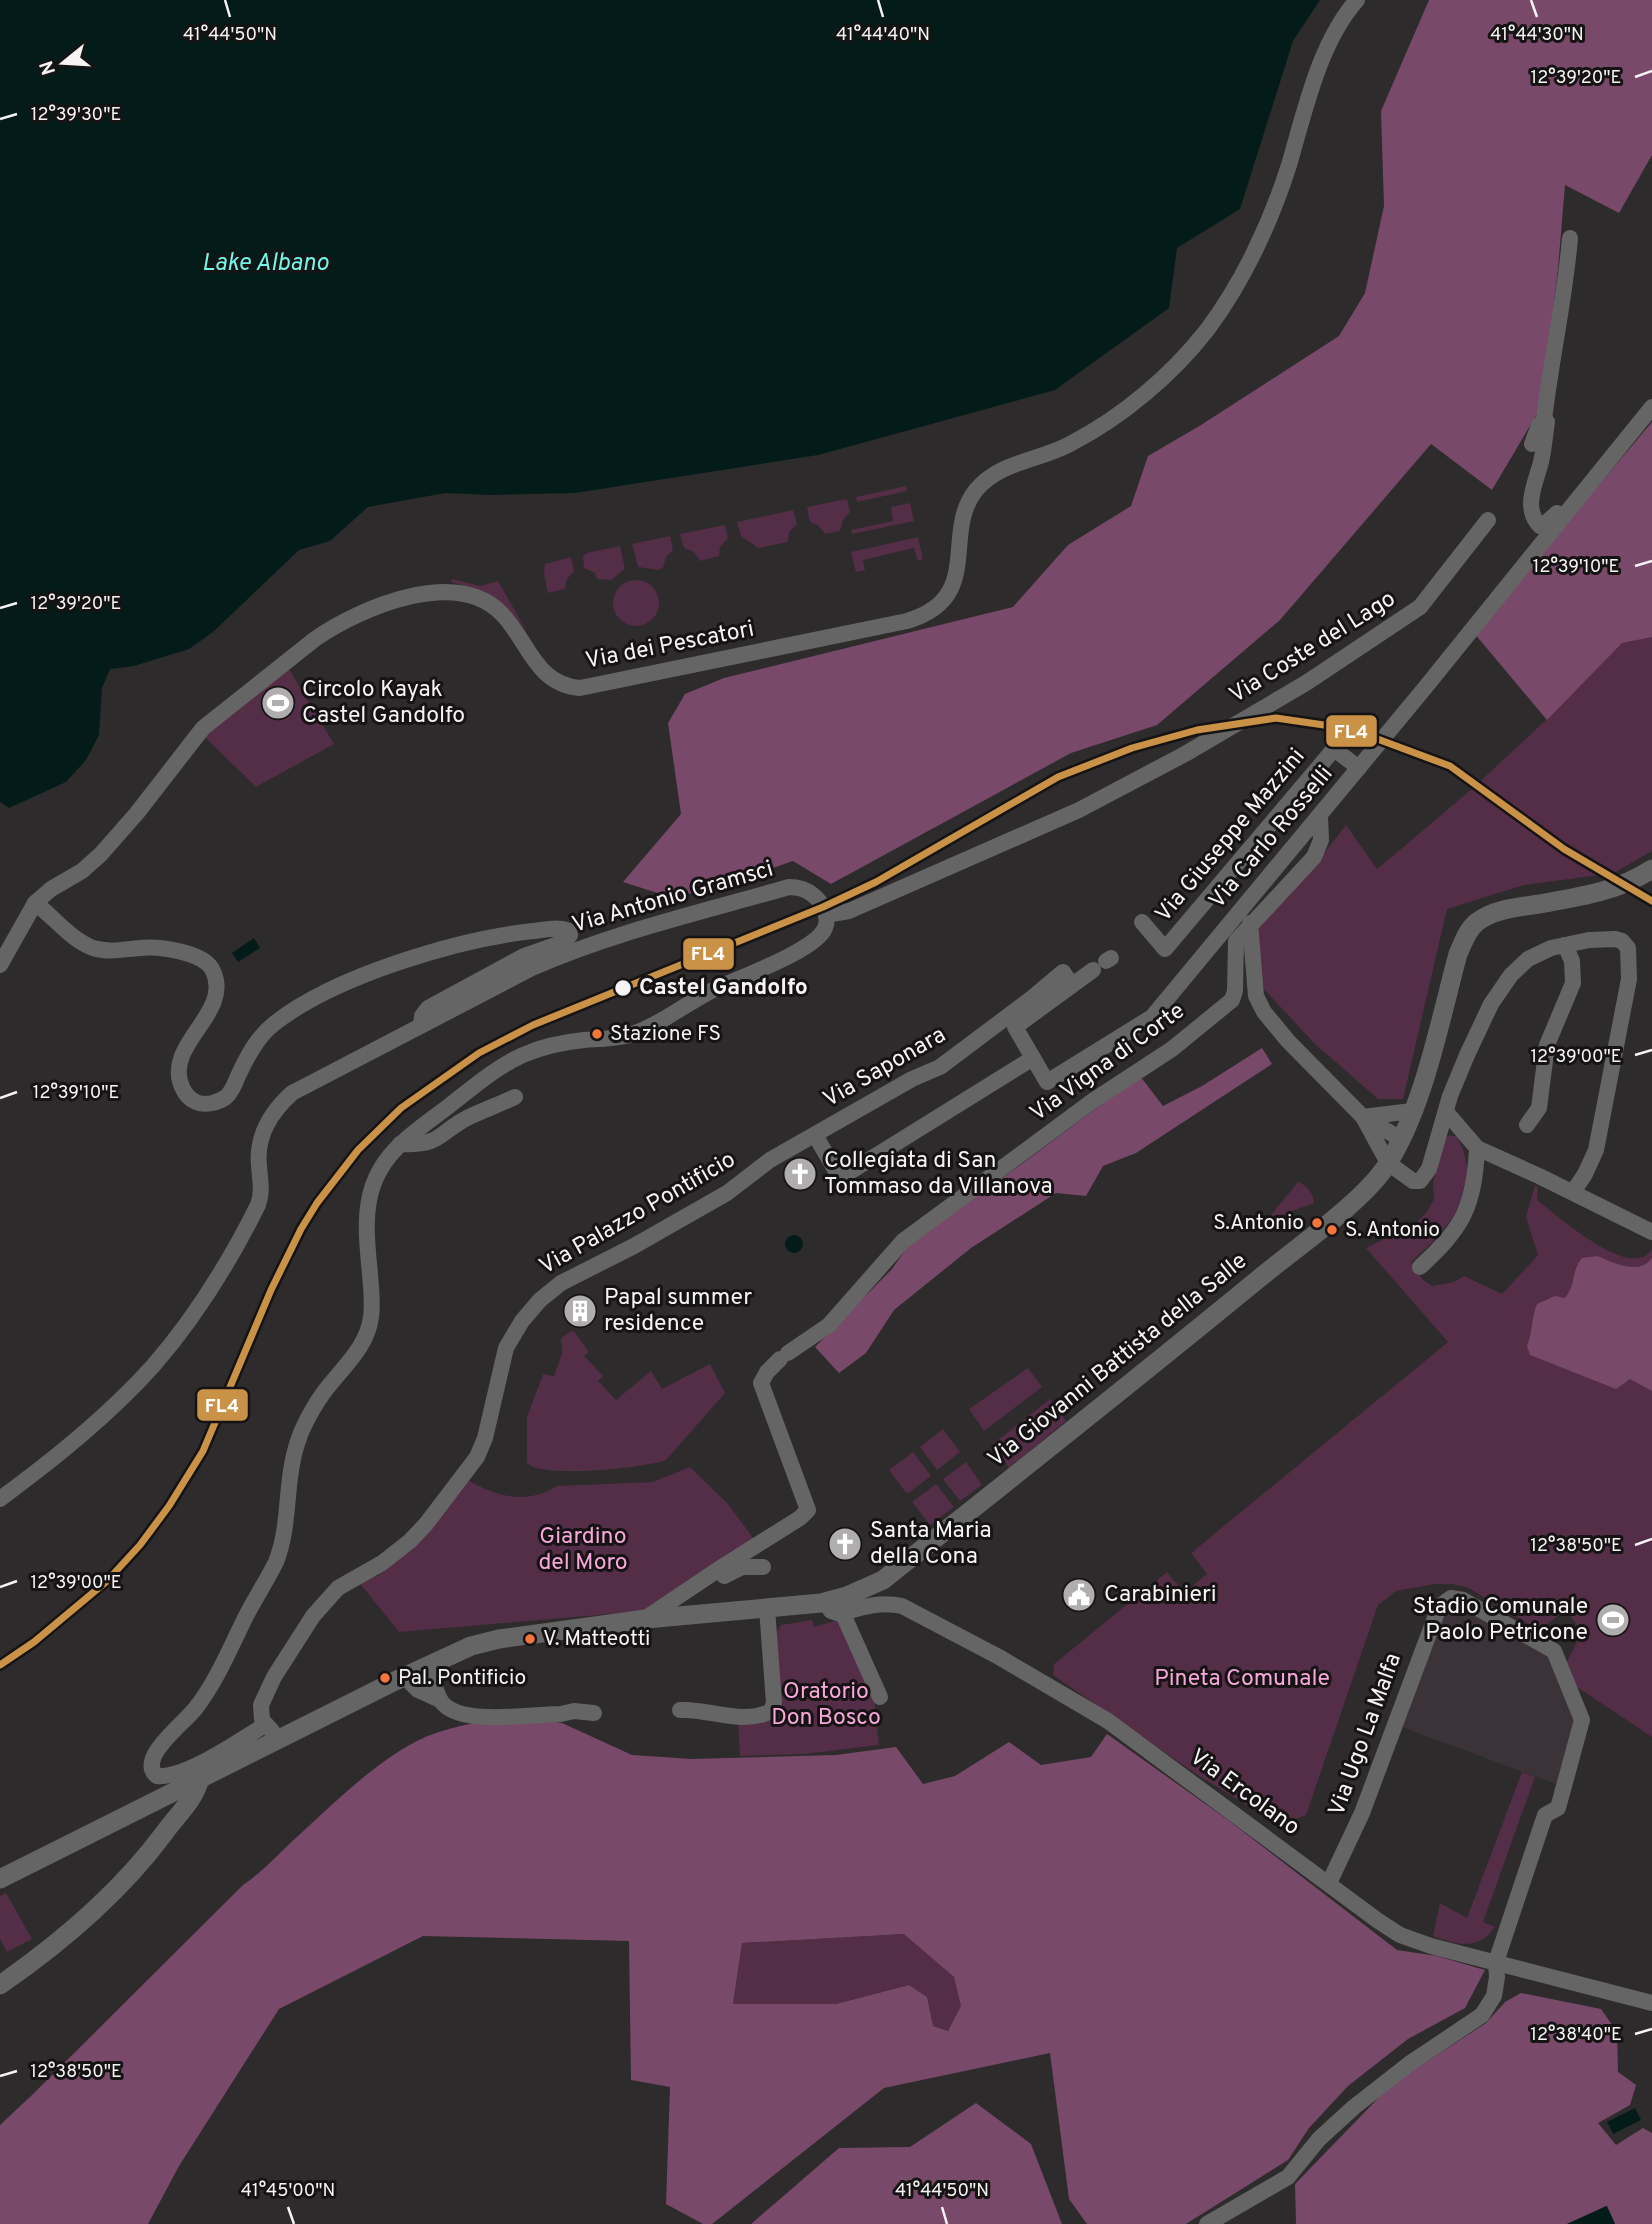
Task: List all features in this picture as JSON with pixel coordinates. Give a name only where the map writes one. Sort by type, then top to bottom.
[{"type":"main road","name":"Via Giovanni Battista della Salle","points":[[0,1879],[447,1655],[487,1641],[646,1619],[825,1603],[883,1580],[1137,1380],[1367,1187],[1388,1163],[1401,1139],[1423,1082],[1458,954],[1476,922],[1508,909],[1608,891],[1652,869]]},
{"type":"main road","points":[[0,1984],[76,1928],[143,1859],[198,1789],[201,1778]]},
{"type":"main road","points":[[151,1803],[162,1814],[165,1832]]},
{"type":"street","name":"Via dei Pescatori","points":[[0,965],[35,903],[51,889],[82,871],[101,853],[137,813],[186,747],[212,719],[315,639],[380,606],[426,593],[453,592],[490,604],[514,629],[546,675],[561,684],[580,688],[908,621],[936,607],[950,589],[957,568],[964,519],[971,498],[978,488],[1008,466],[1062,448],[1131,405],[1171,371],[1205,331],[1234,289],[1268,221],[1329,45],[1357,0]]},
{"type":"street","points":[[1570,238],[1566,284],[1551,357],[1544,447],[1531,496],[1533,516],[1538,524],[1543,526],[1559,511],[1572,505],[1652,407]]},
{"type":"street","points":[[1532,444],[1538,425],[1544,420]]},
{"type":"street","name":"Via Carlo Rosselli","points":[[1033,1058],[1047,1082],[1149,1019],[1320,816],[1572,505]]},
{"type":"street","name":"Via Coste del Lago","points":[[826,915],[849,911],[1079,810],[1185,754],[1306,683],[1420,607],[1488,520]]},
{"type":"street","name":"Via Giuseppe Mazzini","points":[[1142,922],[1165,949],[1334,749],[1359,768]]},
{"type":"street","points":[[1320,816],[1321,840],[1314,857],[1250,923],[1255,996],[1288,1041],[1363,1117],[1401,1139]]},
{"type":"street","name":"Via Antonio Gramsci","points":[[0,1499],[72,1443],[112,1407],[154,1364],[192,1314],[258,1205],[261,1192],[258,1160],[261,1138],[270,1118],[282,1102],[305,1085],[532,968],[590,944],[789,887],[800,888],[814,895],[826,915]]},
{"type":"street","points":[[35,903],[77,939],[93,948],[107,951],[162,949],[195,956],[210,965],[216,981],[216,995],[182,1055],[178,1072],[187,1095],[192,1100],[205,1104],[219,1101],[229,1093],[251,1051],[271,1026],[347,982],[396,964],[492,936],[558,928],[569,931],[570,935],[564,942],[509,963],[428,1008],[423,1012],[421,1025]]},
{"type":"street","points":[[288,1735],[274,1732],[265,1725],[211,1757],[171,1776],[158,1776],[152,1770],[150,1760],[207,1692],[276,1562],[283,1540],[289,1476],[295,1446],[318,1400],[350,1362],[366,1336],[371,1321],[372,1302],[366,1210],[376,1179],[385,1162],[400,1144],[484,1079],[515,1059],[545,1048],[583,1040],[625,1036],[651,1026],[708,993],[796,952],[821,934],[825,928],[826,915]]},
{"type":"street","name":"Via Vigna di Corte","points":[[699,1581],[800,1518],[808,1510],[761,1382],[767,1372],[784,1356],[829,1325],[903,1241],[1094,1100],[1172,1049],[1232,1000],[1235,991],[1236,941],[1250,923]]},
{"type":"street","points":[[1363,1117],[1388,1163],[1413,1181],[1417,1182],[1423,1178],[1429,1169],[1450,1096],[1462,1066],[1491,1004],[1511,975],[1528,959],[1551,948],[1599,939],[1618,940],[1627,946],[1630,958],[1628,986],[1598,1141],[1591,1163],[1573,1192]]},
{"type":"street","points":[[1527,1125],[1539,1108],[1544,1060],[1550,1036],[1573,983],[1572,961],[1564,945]]},
{"type":"street","points":[[815,1135],[840,1178],[1033,1058],[1015,1027],[1103,963]]},
{"type":"street","name":"Via Saponara","points":[[815,1135],[912,1079],[940,1067],[1063,972],[1072,985]]},
{"type":"street","points":[[400,1144],[421,1144],[436,1140],[466,1118],[515,1097]]},
{"type":"street","points":[[1363,1117],[1412,1111]]},
{"type":"street","points":[[1447,1113],[1477,1147],[1652,1232]]},
{"type":"street","name":"Via Palazzo Pontificio","points":[[265,1725],[261,1715],[262,1702],[313,1616],[338,1588],[382,1563],[410,1541],[477,1457],[485,1438],[506,1348],[535,1305],[561,1283],[634,1246],[727,1193],[770,1160],[815,1135]]},
{"type":"street","points":[[1420,1267],[1464,1218],[1473,1189],[1477,1147]]},
{"type":"street","points":[[646,1619],[699,1581],[709,1584],[742,1567],[764,1567]]},
{"type":"street","name":"Via Ugo La Malfa","points":[[1328,1883],[1362,1813],[1436,1611],[1447,1600],[1456,1598],[1553,1651],[1581,1720],[1558,1808],[1545,1815],[1496,1962]]},
{"type":"street","points":[[825,1603],[834,1613],[843,1614],[880,1697]]},
{"type":"street","name":"Via Ercolano","points":[[843,1614],[859,1607],[885,1604],[902,1606],[999,1657],[1108,1721],[1400,1935],[1431,1946],[1652,2003]]},
{"type":"street","points":[[680,1710],[699,1709],[726,1717],[765,1714],[771,1711],[774,1703],[767,1608]]},
{"type":"street","points":[[429,1665],[437,1697]]},
{"type":"street","points":[[405,1677],[472,1717],[561,1714],[574,1711],[594,1713]]},
{"type":"street","points":[[1207,2224],[1288,2177],[1320,2139],[1354,2108],[1409,2064],[1482,2015],[1494,1996],[1496,1962]]},
{"type":"shaded area","points":[[1429,0],[1652,0],[1652,155],[1619,213],[1565,185],[1541,407],[1492,490],[1431,444],[1280,620],[1157,725],[1071,753],[831,884],[793,861],[730,883],[673,898],[623,882],[681,814],[668,723],[685,694],[724,678],[1013,607],[1068,545],[1131,506],[1148,456],[1339,336],[1365,293],[1384,206],[1381,111]]},
{"type":"shaded area","points":[[1652,422],[1652,637],[1622,643],[1547,720],[1474,633]]},
{"type":"shaded area","points":[[1262,1048],[1272,1064],[1136,1153],[1103,1166],[1086,1196],[1056,1193],[971,1248],[894,1310],[866,1353],[839,1373],[815,1347],[892,1269],[911,1242],[1140,1076],[1163,1106],[1202,1086]]},
{"type":"shaded area","points":[[1598,1256],[1634,1267],[1647,1263],[1652,1258],[1652,1391],[1630,1379],[1616,1389],[1530,1355],[1527,1346],[1537,1304],[1555,1296],[1565,1298],[1582,1258]]},
{"type":"shaded area","points":[[1459,1602],[1547,1656],[1574,1721],[1556,1784],[1399,1726],[1410,1710],[1408,1701],[1435,1642],[1431,1635],[1440,1613]]},
{"type":"shaded area","points":[[519,1716],[562,1723],[632,1755],[692,1759],[836,1755],[896,1747],[923,1784],[955,1776],[1009,1742],[1041,1765],[1091,1757],[1107,1734],[1228,1820],[1397,1950],[1437,1956],[1485,1970],[1465,2008],[1408,2039],[1348,2086],[1309,2128],[1288,2160],[1186,2224],[1087,2224],[1069,2199],[1050,2053],[884,2088],[712,2224],[703,2224],[666,2204],[670,2087],[631,2080],[629,1941],[423,1936],[279,2009],[179,2166],[148,2224],[0,2224],[0,2125],[243,1885],[369,1773],[399,1751],[440,1732]],"holes":[[[904,1934],[954,1977],[961,2006],[948,2031],[933,2026],[927,1997],[909,1985],[836,2004],[733,2004],[742,1943]]]},
{"type":"shaded area","points":[[1521,1993],[1601,2009],[1617,2032],[1618,2072],[1636,2085],[1630,2105],[1598,2123],[1616,2145],[1643,2128],[1652,2133],[1652,2224],[1615,2224],[1606,2206],[1567,2224],[1296,2224],[1295,2184],[1391,2085],[1486,2023],[1505,2002]]},
{"type":"shaded area","points":[[976,2103],[1031,2144],[1062,2224],[751,2224],[839,2148],[910,2147]]},
{"type":"green space","points":[[1652,422],[1652,851],[1614,873],[1524,885],[1447,909],[1403,1099],[1378,1099],[1315,1044],[1261,986],[1257,924],[1320,858],[1346,825],[1377,869],[1472,789],[1546,720]]},
{"type":"green space","points":[[906,486],[907,491],[857,502],[856,497]]},
{"type":"green space","points":[[847,499],[850,512],[843,520],[840,531],[825,534],[818,525],[810,522],[807,507]]},
{"type":"green space","points":[[910,503],[914,521],[852,534],[851,530],[893,521],[891,507]]},
{"type":"green space","points":[[793,510],[797,524],[789,532],[788,542],[758,548],[741,536],[737,522]]},
{"type":"green space","points":[[725,525],[728,538],[720,547],[719,556],[700,561],[694,552],[684,548],[680,534]]},
{"type":"green space","points":[[670,536],[673,550],[666,557],[663,568],[658,570],[638,567],[632,544]]},
{"type":"green space","points":[[918,537],[923,559],[918,561],[914,548],[863,560],[865,570],[856,572],[851,552]]},
{"type":"green space","points":[[620,546],[625,569],[611,580],[597,579],[595,573],[584,568],[583,556],[587,553]]},
{"type":"green space","points":[[571,557],[574,571],[567,579],[565,589],[548,593],[545,564]]},
{"type":"green space","points":[[452,579],[480,586],[498,581],[527,632],[495,599],[451,582]]},
{"type":"green space","points":[[636,580],[653,586],[659,603],[653,620],[636,626],[619,620],[613,603],[619,586]]},
{"type":"green space","name":"Circolo Kayak Castel Gandolfo","points":[[289,669],[334,744],[256,787],[204,736]]},
{"type":"green space","name":"Pineta Comunale","points":[[1450,1135],[1457,1137],[1465,1156],[1465,1191],[1449,1222],[1411,1262],[1422,1279],[1432,1286],[1454,1282],[1464,1276],[1502,1294],[1538,1255],[1526,1217],[1535,1185],[1538,1187],[1537,1200],[1594,1243],[1628,1258],[1642,1257],[1652,1249],[1652,1737],[1577,1687],[1566,1664],[1582,1632],[1566,1610],[1539,1630],[1467,1587],[1435,1584],[1396,1591],[1378,1605],[1306,1815],[1280,1825],[1199,1776],[1053,1675],[1054,1664],[1167,1572],[1184,1593],[1207,1574],[1191,1553],[1448,1342],[1366,1248],[1416,1223],[1427,1212],[1434,1199],[1433,1183],[1445,1138]]},
{"type":"green space","points":[[1298,1182],[1309,1190],[1314,1203],[1269,1220],[1269,1217]]},
{"type":"green space","points":[[573,1330],[589,1352],[584,1356],[603,1376],[598,1381],[616,1400],[651,1371],[662,1389],[710,1364],[725,1393],[666,1460],[594,1470],[536,1468],[527,1463],[527,1417],[543,1374],[554,1376],[562,1353],[561,1338]]},
{"type":"green space","points":[[1028,1368],[1042,1387],[984,1431],[969,1409]]},
{"type":"green space","points":[[1050,1399],[1066,1421],[1009,1468],[993,1444]]},
{"type":"green space","points":[[943,1429],[960,1452],[937,1470],[920,1447]]},
{"type":"green space","points":[[913,1452],[931,1476],[907,1494],[889,1470]]},
{"type":"green space","points":[[966,1462],[982,1485],[960,1501],[943,1479]]},
{"type":"green space","name":"Giardino del Moro","points":[[690,1467],[727,1503],[754,1539],[645,1611],[399,1632],[358,1581],[373,1574],[376,1577],[389,1567],[468,1480],[490,1491],[523,1497],[546,1492],[557,1486],[653,1482]]},
{"type":"green space","points":[[936,1484],[954,1507],[930,1525],[912,1502]]},
{"type":"green space","name":"Oratorio Don Bosco","points":[[842,1619],[874,1697],[879,1745],[805,1754],[740,1756],[738,1722],[781,1718],[775,1635],[781,1625],[812,1620],[814,1627]]},
{"type":"green space","points":[[1522,1772],[1535,1777],[1483,1922],[1495,1927],[1488,1935],[1474,1943],[1458,1943],[1433,1936],[1440,1903],[1467,1918]]},
{"type":"green space","points":[[6,1893],[32,1939],[7,1952],[0,1939],[0,1896]]},
{"type":"green space","points":[[905,1934],[954,1977],[962,2006],[948,2031],[933,2026],[927,1997],[909,1985],[836,2004],[733,2005],[742,1943]]},
{"type":"water","name":"Lake Albano","points":[[0,0],[1320,0],[1293,41],[1240,209],[1177,248],[1169,308],[1055,390],[818,455],[575,493],[445,493],[368,507],[330,541],[299,550],[213,632],[189,649],[134,666],[110,669],[102,688],[99,735],[86,760],[66,782],[9,808],[0,802]]},
{"type":"water","points":[[254,938],[260,948],[238,962],[232,953]]},
{"type":"water","points":[[794,1235],[800,1238],[803,1244],[800,1250],[794,1253],[788,1250],[785,1244],[788,1238]]},
{"type":"water","points":[[1635,2108],[1641,2120],[1613,2134],[1607,2122]]},
{"type":"water","points":[[1607,2206],[1615,2224],[1567,2224]]},
{"type":"transit line","name":"FL4","points":[[0,1665],[34,1642],[107,1581],[140,1545],[169,1506],[203,1451],[271,1290],[301,1229],[317,1203],[358,1150],[401,1108],[479,1053],[533,1025],[823,907],[876,882],[1058,777],[1132,748],[1197,730],[1276,718],[1324,725],[1364,734],[1450,766],[1564,849],[1652,901]]},
{"type":"place","name":"Circolo Kayak Castel Gandolfo","points":[[278,703]]},
{"type":"place","name":"Castel Gandolfo","points":[[623,988]]},
{"type":"place","name":"Stazione FS","points":[[597,1034]]},
{"type":"place","name":"Collegiata di San Tommaso da Villanova","points":[[800,1174]]},
{"type":"place","name":"S.Antonio","points":[[1317,1223]]},
{"type":"place","name":"S. Antonio","points":[[1332,1230]]},
{"type":"place","name":"Papal summer residence","points":[[580,1311]]},
{"type":"place","name":"Santa Maria della Cona","points":[[845,1544]]},
{"type":"place","name":"Carabinieri","points":[[1079,1595]]},
{"type":"place","name":"Stadio Comunale Paolo Petricone","points":[[1613,1620]]},
{"type":"place","name":"V. Matteotti","points":[[530,1639]]},
{"type":"place","name":"Pal. Pontificio","points":[[385,1678]]}]
